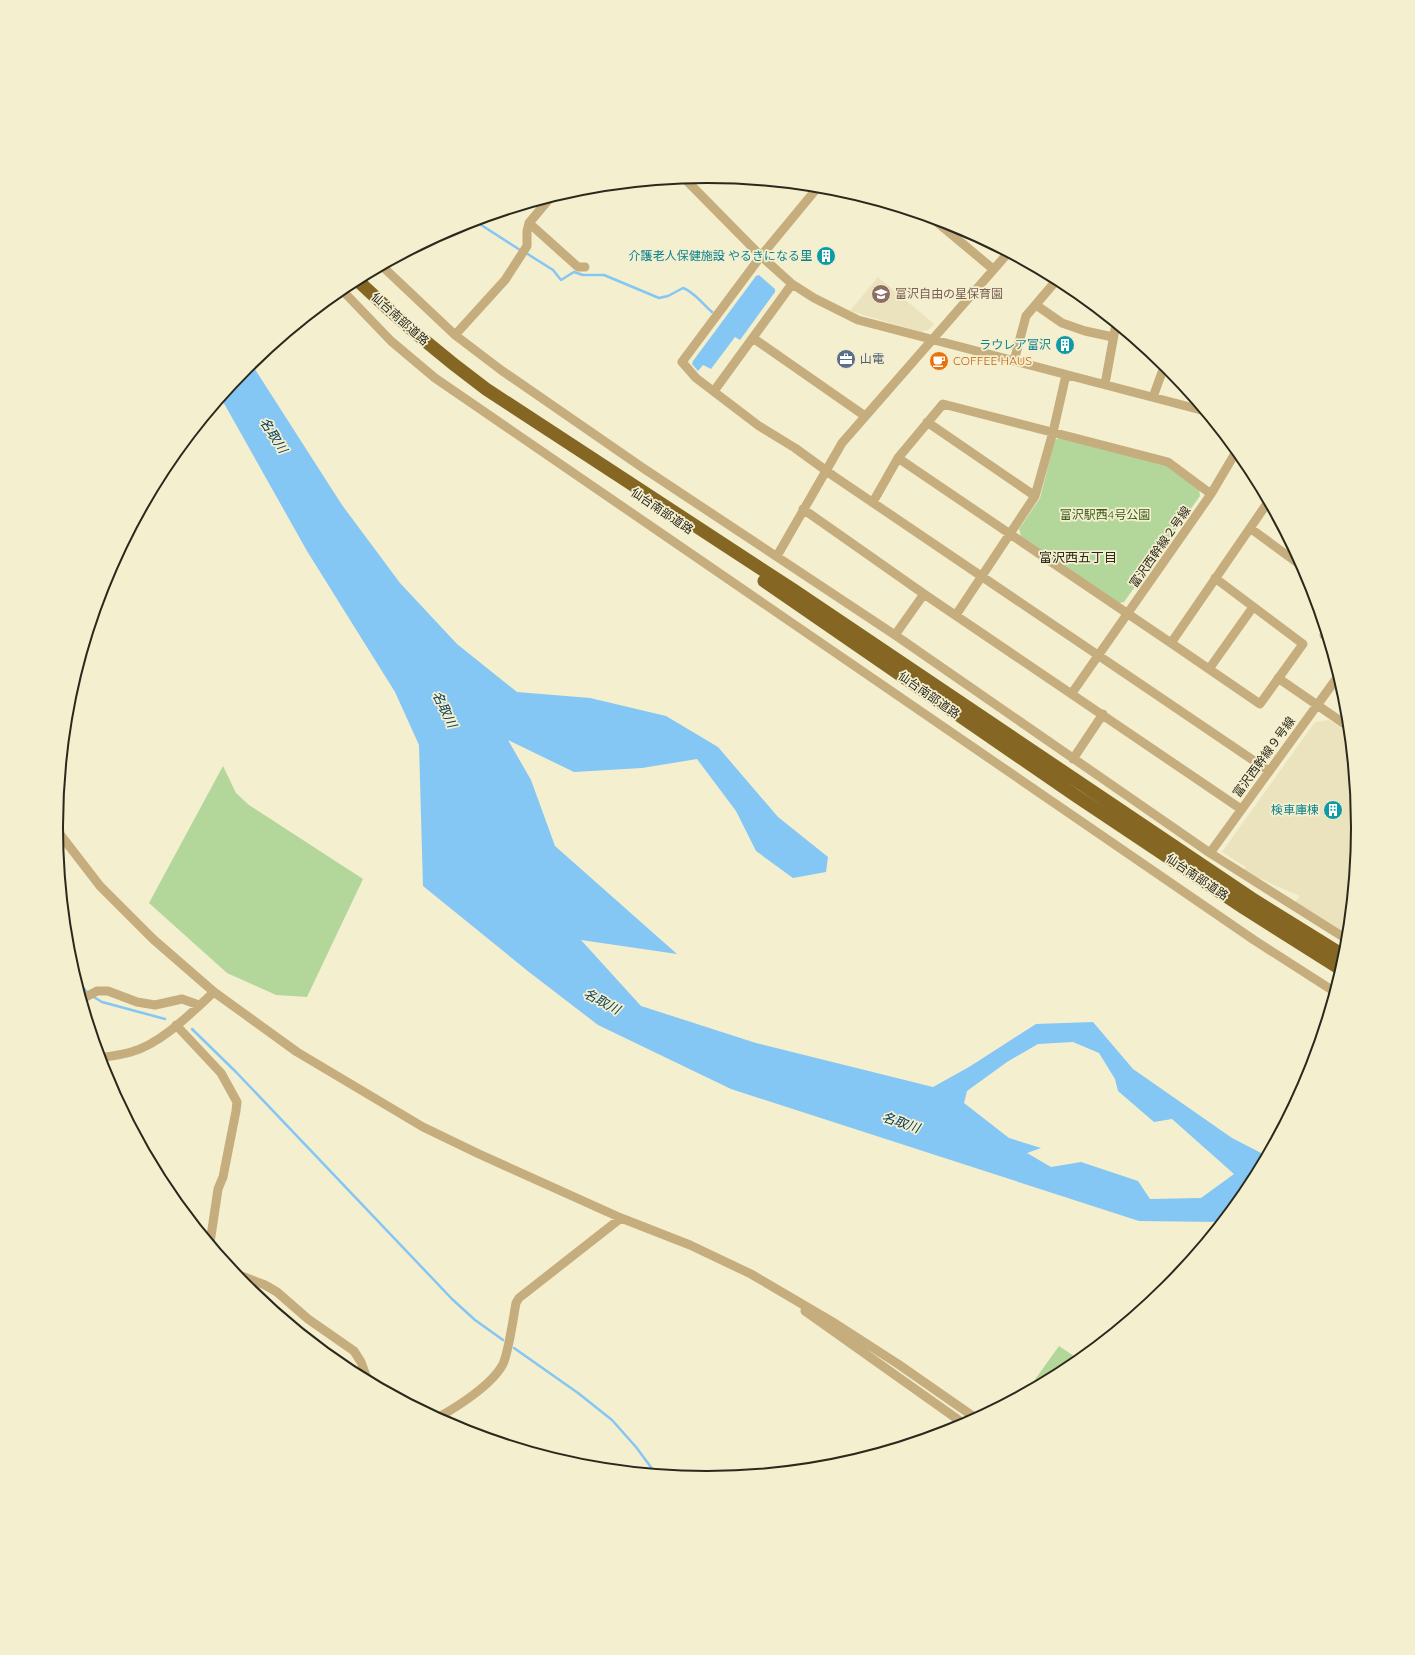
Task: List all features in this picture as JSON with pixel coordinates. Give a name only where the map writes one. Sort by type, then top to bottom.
[{"type":"highway","name":"仙台南部道路","points":[[361,284],[399,320],[449,362],[609,476],[692,531],[1076,796],[1256,916],[1337,967]]},
{"type":"highway","name":"仙台南部道路","points":[[521,413],[792,589],[1251,898],[1340,953]]},
{"type":"street","points":[[689,183],[761,256],[792,284],[814,298],[858,320],[1197,409]]},
{"type":"street","points":[[814,192],[761,256],[682,362],[696,378],[714,390],[759,426],[795,448],[826,471],[1269,771]]},
{"type":"street","points":[[454,335],[505,280],[527,246],[527,231],[529,223],[545,204]]},
{"type":"street","points":[[529,223],[570,254],[578,267],[585,267]]},
{"type":"street","points":[[944,228],[993,269]]},
{"type":"street","points":[[777,556],[842,443],[1005,256]]},
{"type":"street","points":[[385,269],[441,320],[454,335],[502,370],[643,468],[895,635],[1210,853],[1342,936]]},
{"type":"street","points":[[714,390],[792,284]]},
{"type":"street","points":[[1014,362],[1026,316],[1053,284]]},
{"type":"street","points":[[345,295],[391,341],[435,378],[1254,940],[1331,989]]},
{"type":"street","points":[[1036,305],[1062,323],[1085,331],[1113,337]]},
{"type":"street","points":[[1105,384],[1115,329]]},
{"type":"street","points":[[753,338],[865,416]]},
{"type":"street","points":[[1153,397],[1162,371]]},
{"type":"street","points":[[956,615],[1034,496],[1066,374]]},
{"type":"street","points":[[873,502],[898,458],[943,404],[1168,462],[1211,494]]},
{"type":"street","points":[[928,422],[1034,496]]},
{"type":"street","name":"富沢西幹線２号線","points":[[1072,693],[1211,494],[1234,456]]},
{"type":"street","points":[[898,458],[1260,704],[1303,644],[1215,578]]},
{"type":"street","points":[[1171,643],[1266,505]]},
{"type":"street","points":[[803,510],[1241,809]]},
{"type":"street","points":[[1250,528],[1294,560]]},
{"type":"street","points":[[895,635],[924,594]]},
{"type":"street","points":[[1209,669],[1253,607]]},
{"type":"street","points":[[1278,678],[1343,723]]},
{"type":"street","name":"富沢西幹線９号線","points":[[1210,853],[1335,681]]},
{"type":"street","points":[[1073,759],[1103,714]]},
{"type":"street","points":[[63,838],[100,886],[153,939],[214,992],[297,1052],[423,1127],[621,1218],[690,1245],[750,1274],[784,1293],[898,1364],[972,1415]]},
{"type":"street","points":[[86,997],[97,991],[108,991],[137,1002],[156,1005],[182,999],[199,1005]]},
{"type":"street","points":[[105,1057],[132,1052],[152,1042],[176,1025],[214,992]]},
{"type":"street","points":[[176,1025],[221,1073],[237,1102],[223,1177],[218,1189],[211,1238]]},
{"type":"street","points":[[442,1415],[463,1403],[498,1372],[503,1362],[516,1303],[519,1298],[621,1218]]},
{"type":"street","points":[[248,1279],[277,1292],[308,1319],[354,1351],[361,1362],[365,1373]]},
{"type":"street","points":[[784,1293],[808,1314],[959,1421]]},
{"type":"shaded area","name":"富沢自由の星保育園","points":[[878,277],[934,324],[928,330],[921,332],[850,311]]},
{"type":"shaded area","points":[[1329,720],[1344,729],[1346,743],[1351,785],[1352,828],[1351,870],[1343,934],[1295,902],[1300,896],[1252,875],[1244,870],[1246,867],[1222,852],[1315,722]]},
{"type":"green space","name":"富沢駅西4号公園","points":[[1061,437],[1166,465],[1199,489],[1200,496],[1124,602],[1119,603],[1021,536],[1019,529],[1040,498],[1055,440]]},
{"type":"green space","points":[[223,766],[236,793],[249,805],[363,879],[307,997],[276,995],[227,973],[149,903]]},
{"type":"green space","points":[[1059,1346],[1075,1357],[1066,1363],[1031,1386]]},
{"type":"water","points":[[759,275],[775,289],[775,292],[740,340],[735,337],[711,369],[703,365],[698,371],[692,364],[693,361],[756,276]]},
{"type":"water","name":"名取川","points":[[255,369],[342,505],[400,583],[457,644],[517,692],[590,698],[666,716],[718,747],[778,817],[828,857],[826,872],[793,878],[756,851],[736,811],[697,759],[642,768],[574,772],[508,740],[531,780],[555,846],[677,954],[581,940],[641,1006],[756,1043],[933,1087],[969,1067],[1036,1024],[1093,1022],[1133,1069],[1232,1138],[1263,1154],[1243,1186],[1217,1222],[1139,1221],[731,1089],[598,1025],[529,972],[423,886],[419,745],[395,692],[307,551],[224,402]],"holes":[[[1073,1042],[1099,1053],[1115,1079],[1118,1091],[1154,1122],[1172,1119],[1234,1174],[1201,1198],[1150,1199],[1138,1181],[1081,1162],[1051,1167],[1027,1153],[1041,1148],[1009,1138],[964,1103],[967,1091],[1007,1062],[1038,1044]]]},
{"type":"waterway","points":[[480,225],[520,250]]},
{"type":"waterway","points":[[526,253],[553,270],[561,280],[574,272],[583,275],[604,275],[659,298],[668,296],[683,288],[694,295],[712,312]]},
{"type":"waterway","points":[[83,988],[86,991]]},
{"type":"waterway","points":[[92,996],[102,1002],[165,1019]]},
{"type":"waterway","points":[[192,1029],[236,1072],[452,1299],[475,1320],[503,1340]]},
{"type":"waterway","points":[[514,1348],[578,1393],[612,1420],[636,1447],[653,1470]]},
{"type":"place","name":"介護老人保健施設 やるきになる里","points":[[826,256]]},
{"type":"place","name":"富沢自由の星保育園","points":[[881,294]]},
{"type":"place","name":"ラウレア富沢","points":[[1065,345]]},
{"type":"place","name":"山電","points":[[846,359]]},
{"type":"place","name":"COFFEE HAUS","points":[[939,361]]},
{"type":"place","name":"検車庫棟","points":[[1333,810]]},
{"type":"district","name":"富沢西五丁目","points":[[1078,557]]}]
